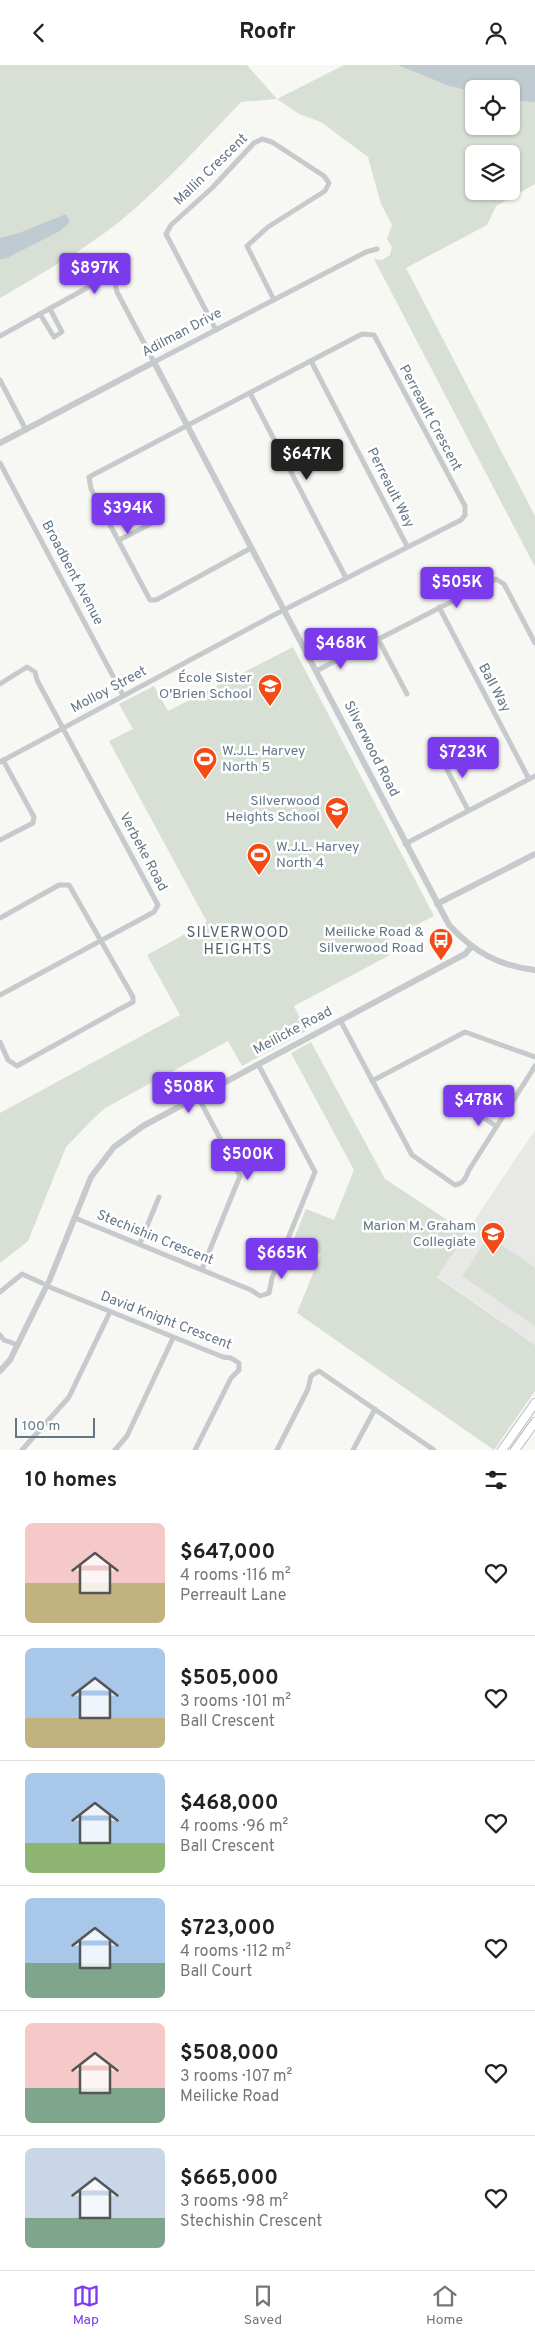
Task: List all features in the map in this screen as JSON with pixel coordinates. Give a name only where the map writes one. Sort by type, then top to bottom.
[{"type":"main road","points":[[502,1450],[535,1403]]},
{"type":"main road","points":[[516,1450],[535,1422]]},
{"type":"street","name":"Mallin Crescent","points":[[216,330],[166,234],[171,225],[212,188],[254,143],[262,139],[272,142],[324,175],[329,183],[325,191],[268,227],[248,246],[274,299]]},
{"type":"street","name":"Adilman Drive","points":[[0,443],[274,299],[366,252],[377,249]]},
{"type":"street","points":[[0,336],[94,284],[101,277],[112,278],[117,292],[154,362]]},
{"type":"street","points":[[40,314],[54,337],[62,332],[50,309]]},
{"type":"street","name":"Perreault Crescent","points":[[119,540],[92,489],[89,477],[362,333],[374,335],[465,506],[465,515],[461,520],[283,610]]},
{"type":"street","name":"Perreault Way","points":[[311,361],[407,546]]},
{"type":"street","name":"Silverwood Road","points":[[154,362],[449,925],[471,947],[499,963],[515,968],[535,970]]},
{"type":"street","points":[[0,380],[26,430]]},
{"type":"street","points":[[250,393],[346,578]]},
{"type":"street","name":"Broadbent Avenue","points":[[0,463],[123,695]]},
{"type":"street","points":[[154,522],[119,540],[150,600],[156,601],[251,548]]},
{"type":"street","points":[[316,671],[496,579],[504,584],[535,643]]},
{"type":"street","name":"Ball Way","points":[[439,607],[529,779]]},
{"type":"street","name":"Molloy Street","points":[[2,761],[283,610]]},
{"type":"street","points":[[378,639],[407,694]]},
{"type":"street","points":[[0,684],[27,667],[31,668],[35,671],[37,680],[63,727]]},
{"type":"street","name":"Verbeke Road","points":[[0,995],[154,912],[158,905],[63,727]]},
{"type":"street","points":[[441,758],[468,811]]},
{"type":"street","points":[[0,840],[33,823],[34,817],[2,761]]},
{"type":"street","points":[[405,844],[535,776]]},
{"type":"street","points":[[437,904],[535,854]]},
{"type":"street","points":[[0,918],[59,885],[69,885],[133,997],[133,1002],[16,1065],[8,1060],[0,1042]]},
{"type":"street","name":"Meilicke Road","points":[[0,1371],[18,1345],[92,1177],[114,1147],[128,1135],[465,954],[471,947]]},
{"type":"street","points":[[340,1020],[412,1155],[455,1185],[463,1181],[535,1066]]},
{"type":"street","points":[[372,1081],[465,1032],[535,1057]]},
{"type":"street","name":"Stechishin Crescent","points":[[75,1218],[202,1269],[251,1290],[260,1296],[269,1293],[272,1278],[315,1172],[258,1064]]},
{"type":"street","points":[[198,1097],[240,1176],[202,1269]]},
{"type":"street","points":[[473,1111],[496,1126]]},
{"type":"street","points":[[140,1243],[159,1197]]},
{"type":"street","name":"David Knight Crescent","points":[[0,1292],[22,1274],[173,1338],[223,1357],[235,1359],[240,1367],[231,1378],[195,1450]]},
{"type":"street","points":[[22,1450],[69,1397],[110,1312]]},
{"type":"street","points":[[0,1335],[4,1340],[18,1345]]},
{"type":"street","points":[[115,1450],[127,1436],[173,1338]]},
{"type":"street","points":[[277,1450],[316,1371],[323,1372],[330,1380],[434,1450]]},
{"type":"street","points":[[353,1450],[375,1409]]},
{"type":"street","points":[[507,1443],[516,1450]]},
{"type":"shaded area","points":[[0,65],[247,65],[277,99],[241,102],[167,179],[119,222],[76,252],[0,298]]},
{"type":"shaded area","points":[[344,65],[397,65],[449,86],[465,90],[465,135],[520,135],[520,101],[535,102],[535,184],[520,192],[520,145],[465,145],[465,200],[507,200],[496,206],[487,225],[406,268],[535,516],[535,567],[374,259],[382,260],[390,255],[392,247],[387,239],[392,225],[381,204],[368,157],[321,122],[299,114],[277,99]]},
{"type":"shaded area","points":[[397,65],[535,65],[535,102],[520,101],[520,80],[465,80],[465,90],[449,86]]},
{"type":"shaded area","points":[[66,214],[70,222],[60,231],[7,258],[0,259],[0,238],[19,233]]},
{"type":"shaded area","points":[[293,647],[434,916],[383,942],[390,955],[294,1006],[306,1031],[242,1066],[228,1041],[105,1108],[66,1147],[28,1241],[0,1263],[0,1113],[180,1015],[147,955],[207,922],[109,741],[133,729],[119,704],[154,686],[168,711]]},
{"type":"shaded area","points":[[311,1042],[385,1179],[467,1233],[437,1277],[535,1345],[535,1391],[494,1450],[297,1313],[321,1254],[293,1241],[306,1209],[334,1220],[354,1170],[291,1053]]},
{"type":"shaded area","name":"Marion M. Graham Collegiate","points":[[535,1130],[535,1345],[437,1276]]},
{"type":"shaded area","points":[[489,1236],[535,1268],[535,1326],[462,1276]]},
{"type":"place","name":"École Sister O'Brien School","points":[[270,707]]},
{"type":"place","name":"W.J.L. Harvey North 5","points":[[205,780]]},
{"type":"place","name":"Silverwood Heights School","points":[[337,830]]},
{"type":"place","name":"W.J.L. Harvey North 4","points":[[259,876]]},
{"type":"place","name":"Meilicke Road & Silverwood Road","points":[[441,961]]},
{"type":"place","name":"Marion M. Graham Collegiate","points":[[493,1255]]},
{"type":"district","name":"SILVERWOOD HEIGHTS","points":[[238,942]]}]
